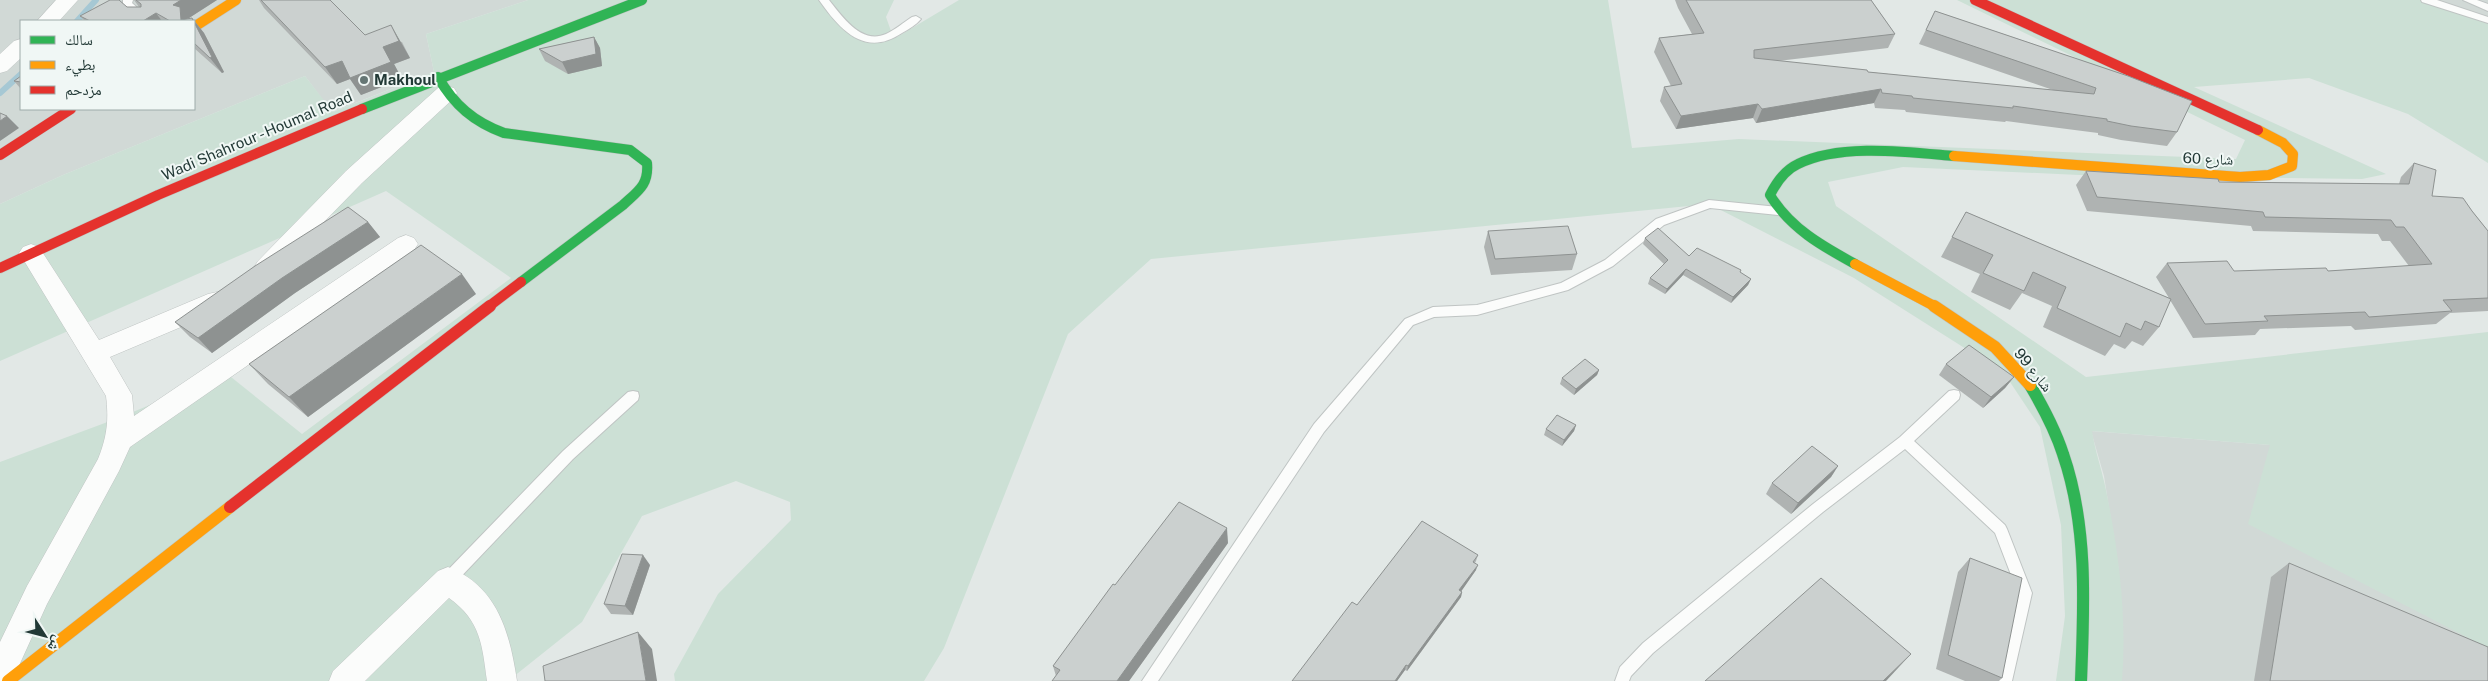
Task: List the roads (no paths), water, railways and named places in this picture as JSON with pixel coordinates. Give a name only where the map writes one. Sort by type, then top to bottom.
[{"type":"street","points":[[47,20],[68,0]]},
{"type":"street","points":[[195,26],[236,0]]},
{"type":"street","name":"Wadi Shahrour - Houmal Road","points":[[0,268],[231,163],[442,86],[642,0]]},
{"type":"street","name":"شارع 60","points":[[1770,195],[1774,185],[1793,167],[1810,159],[1845,155],[1947,155],[2218,175],[2268,176],[2283,172],[2292,166],[2294,154],[2283,143],[2272,136],[1975,0]]},
{"type":"street","points":[[0,66],[20,47]]},
{"type":"street","points":[[8,681],[382,388],[623,205],[641,188],[649,176],[648,164],[644,156],[630,150],[504,133],[486,128],[457,107],[442,86],[322,208],[291,244],[242,285],[191,312],[96,352]]},
{"type":"street","points":[[0,156],[69,110]]},
{"type":"street","name":"شارع 99","points":[[1770,195],[1778,211],[1846,259],[1993,346],[2014,365],[2037,395],[2056,434],[2073,484],[2082,536],[2085,603],[2081,681]]},
{"type":"street","points":[[119,440],[406,244]]},
{"type":"street","points":[[0,674],[13,642],[110,463],[119,440],[122,422],[119,395],[96,352],[31,253]]},
{"type":"street","points":[[344,681],[448,580],[479,603],[487,616],[495,633],[502,681]]},
{"type":"lane","points":[[128,0],[129,8],[146,20]]},
{"type":"lane","points":[[824,0],[856,37],[872,40],[885,38],[916,19]]},
{"type":"lane","points":[[2426,0],[2488,20]]},
{"type":"lane","points":[[2468,0],[2488,8]]},
{"type":"lane","points":[[1149,681],[1319,428],[1409,322],[1433,312],[1477,310],[1564,288],[1609,263],[1660,222],[1709,204],[1778,211]]},
{"type":"lane","points":[[1622,681],[1625,672],[1648,648],[1818,508],[1905,441],[1954,394]]},
{"type":"lane","points":[[448,580],[568,455],[633,396]]},
{"type":"lane","points":[[1905,441],[2000,529],[2025,593],[2005,681]]},
{"type":"waterway","points":[[78,20],[96,0]]},
{"type":"waterway","points":[[0,93],[20,75]]},
{"type":"place","name":"Makhoul","points":[[364,80]]}]
